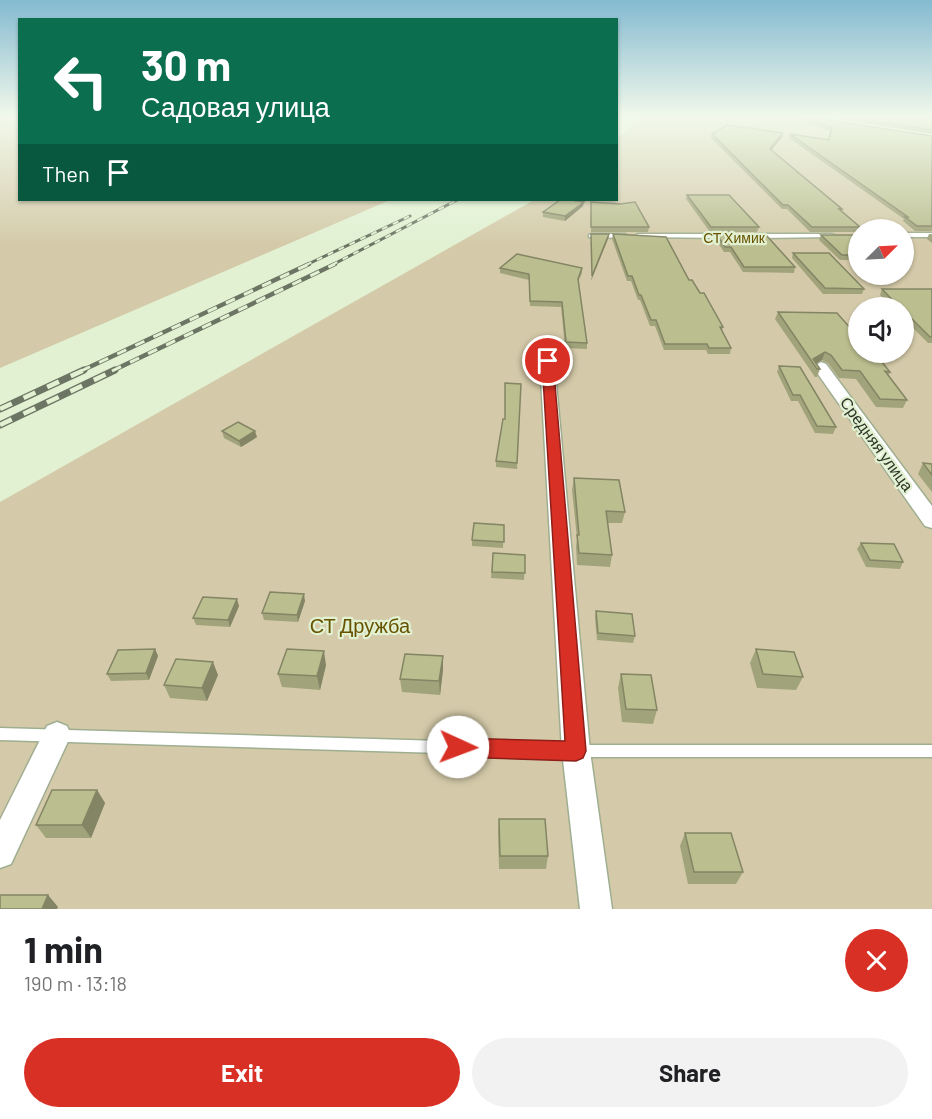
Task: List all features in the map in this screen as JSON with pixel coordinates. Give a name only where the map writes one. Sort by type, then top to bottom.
[{"type":"street","points":[[548,361],[576,751],[597,909]]},
{"type":"street","name":"Средняя улица","points":[[821,368],[932,522]]},
{"type":"street","points":[[0,853],[57,735]]},
{"type":"lane","points":[[914,235],[932,235]]},
{"type":"lane","points":[[591,236],[730,236]]},
{"type":"lane","points":[[752,236],[843,236]]},
{"type":"lane","points":[[0,734],[576,751],[932,751]]},
{"type":"green space","points":[[0,160],[18,160],[18,201],[388,201],[0,368]]},
{"type":"green space","name":"СТ Дружба","points":[[618,160],[932,160],[932,909],[0,909],[0,502],[532,201],[618,201]]},
{"type":"building","points":[[738,160],[784,160],[842,209],[839,209],[851,219],[848,219],[848,227],[812,227],[788,205],[783,205]]},
{"type":"building","points":[[828,160],[932,160],[932,226],[917,226],[914,224],[914,219],[905,217],[908,217]]},
{"type":"building","points":[[687,195],[729,195],[759,227],[711,227]]},
{"type":"building","points":[[559,201],[584,202],[565,216],[543,212]]},
{"type":"building","points":[[591,202],[620,204],[635,202],[649,227],[591,227]]},
{"type":"building","points":[[591,234],[609,234],[592,276]]},
{"type":"building","points":[[613,234],[666,237],[689,280],[692,280],[700,293],[704,293],[723,327],[720,327],[731,348],[709,348],[707,344],[665,344],[656,320],[651,320],[632,276],[628,276]]},
{"type":"building","points":[[717,235],[766,235],[795,267],[744,267],[731,247],[725,247]]},
{"type":"building","points":[[821,235],[848,235],[848,255],[842,255]]},
{"type":"building","points":[[793,253],[829,253],[848,273],[848,285],[860,285],[864,289],[825,288]]},
{"type":"building","points":[[517,254],[582,268],[578,279],[587,343],[566,342],[562,302],[530,301],[529,274],[500,268]]},
{"type":"building","points":[[882,289],[932,289],[932,337],[914,321],[914,297],[890,297]]},
{"type":"building","points":[[778,312],[837,313],[848,325],[848,363],[883,363],[890,372],[885,371],[907,400],[880,399],[860,371],[842,370],[831,355],[825,352],[813,359],[820,369],[817,369]]},
{"type":"building","points":[[779,366],[800,367],[836,427],[817,426],[800,395],[793,395]]},
{"type":"building","points":[[505,383],[521,384],[517,463],[496,461],[503,419],[505,419]]},
{"type":"building","points":[[238,422],[255,431],[239,441],[222,431]]},
{"type":"building","points":[[923,463],[932,464],[932,475]]},
{"type":"building","points":[[574,478],[619,480],[625,512],[606,511],[612,555],[579,553]]},
{"type":"building","points":[[474,523],[504,525],[504,542],[472,540]]},
{"type":"building","points":[[861,543],[894,544],[903,562],[870,560]]},
{"type":"building","points":[[493,553],[525,555],[525,573],[492,572]]},
{"type":"building","points":[[270,592],[304,594],[297,615],[262,613]]},
{"type":"building","points":[[203,597],[237,599],[228,620],[193,618]]},
{"type":"building","points":[[596,611],[632,614],[635,636],[598,633]]},
{"type":"building","points":[[155,649],[146,673],[107,674],[118,650]]},
{"type":"building","points":[[287,649],[324,651],[317,676],[278,674]]},
{"type":"building","points":[[756,649],[794,652],[803,677],[763,674]]},
{"type":"building","points":[[405,654],[443,656],[439,681],[400,679]]},
{"type":"building","points":[[176,659],[213,662],[202,688],[164,685]]},
{"type":"building","points":[[621,674],[651,675],[657,710],[626,709]]},
{"type":"building","points":[[52,790],[97,790],[82,825],[36,825]]},
{"type":"building","points":[[499,819],[545,819],[548,856],[500,856]]},
{"type":"building","points":[[685,833],[731,833],[743,872],[694,872]]},
{"type":"building","points":[[0,895],[48,895],[42,909],[0,909]]},
{"type":"railway","points":[[332,265],[455,201]]},
{"type":"railway","points":[[306,265],[410,216]]},
{"type":"railway","points":[[81,371],[309,264]]},
{"type":"railway","points":[[112,371],[335,264]]},
{"type":"railway","points":[[0,409],[84,370]]},
{"type":"railway","points":[[0,425],[115,370]]},
{"type":"route","points":[[458,747],[576,751],[548,361]]},
{"type":"park label","name":"СТ Химик","points":[[734,238]]}]
